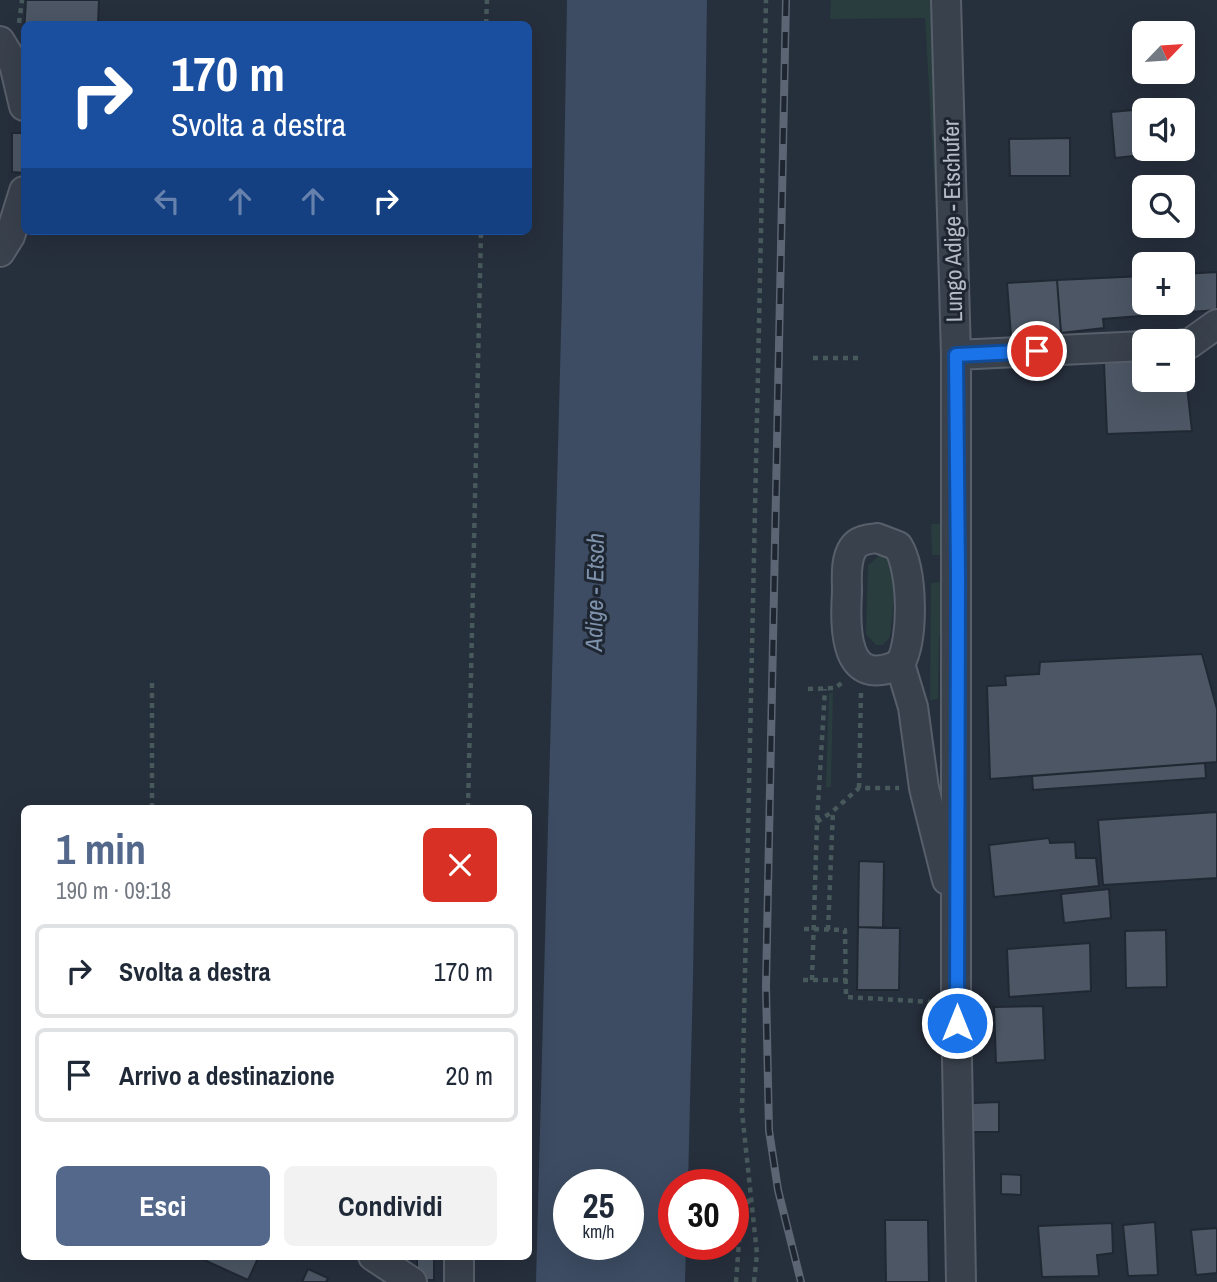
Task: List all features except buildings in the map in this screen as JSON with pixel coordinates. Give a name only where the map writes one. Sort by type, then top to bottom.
[{"type":"street","name":"Lungo Adige - Etschufer","points":[[946,0],[956,355],[956,1012],[961,1282]]},
{"type":"street","points":[[0,41],[14,64],[21,93]]},
{"type":"street","points":[[0,252],[10,236],[21,201]]},
{"type":"street","points":[[1195,340],[1217,324]]},
{"type":"street","points":[[956,355],[1132,347]]},
{"type":"street","points":[[877,538],[898,546],[908,570],[908,650],[900,664],[884,670],[863,667],[854,660],[849,650],[846,628],[848,557],[854,546],[864,540],[877,538]]},
{"type":"street","points":[[900,664],[913,707],[924,788],[958,916]]},
{"type":"street","points":[[379,1260],[412,1282]]},
{"type":"street","points":[[459,1282],[460,1260]]},
{"type":"path","points":[[486,0],[486,21]]},
{"type":"path","points":[[754,1282],[757,1254],[742,1112],[757,315],[766,0]]},
{"type":"path","points":[[468,805],[481,235]]},
{"type":"path","points":[[813,358],[863,358]]},
{"type":"path","points":[[859,788],[863,667]]},
{"type":"path","points":[[152,679],[152,805]]},
{"type":"path","points":[[812,980],[825,690]]},
{"type":"path","points":[[817,822],[859,788],[924,788]]},
{"type":"path","points":[[828,930],[832,811]]},
{"type":"path","points":[[804,929],[845,930],[846,998],[898,1000]]},
{"type":"path","points":[[803,980],[846,980]]},
{"type":"path","points":[[736,1282],[741,1215],[752,1194]]},
{"type":"shaded area","points":[[831,0],[941,0],[953,634],[939,636],[938,699],[930,700],[931,583],[940,582],[941,555],[932,555],[931,524],[945,523],[940,284],[925,18],[830,19]]},
{"type":"shaded area","points":[[882,554],[892,557],[897,570],[890,637],[883,645],[876,645],[866,634],[868,565]]},
{"type":"shaded area","points":[[829,693],[833,693],[831,787],[826,787]]},
{"type":"water","name":"Adige - Etsch","points":[[567,0],[707,0],[688,1169],[658,1169],[658,1260],[686,1260],[685,1282],[536,1282],[562,295]]},
{"type":"railway","points":[[786,0],[766,986],[769,1130],[778,1190],[801,1282]]},
{"type":"route","points":[[957,1023],[956,355],[1037,351]]}]
